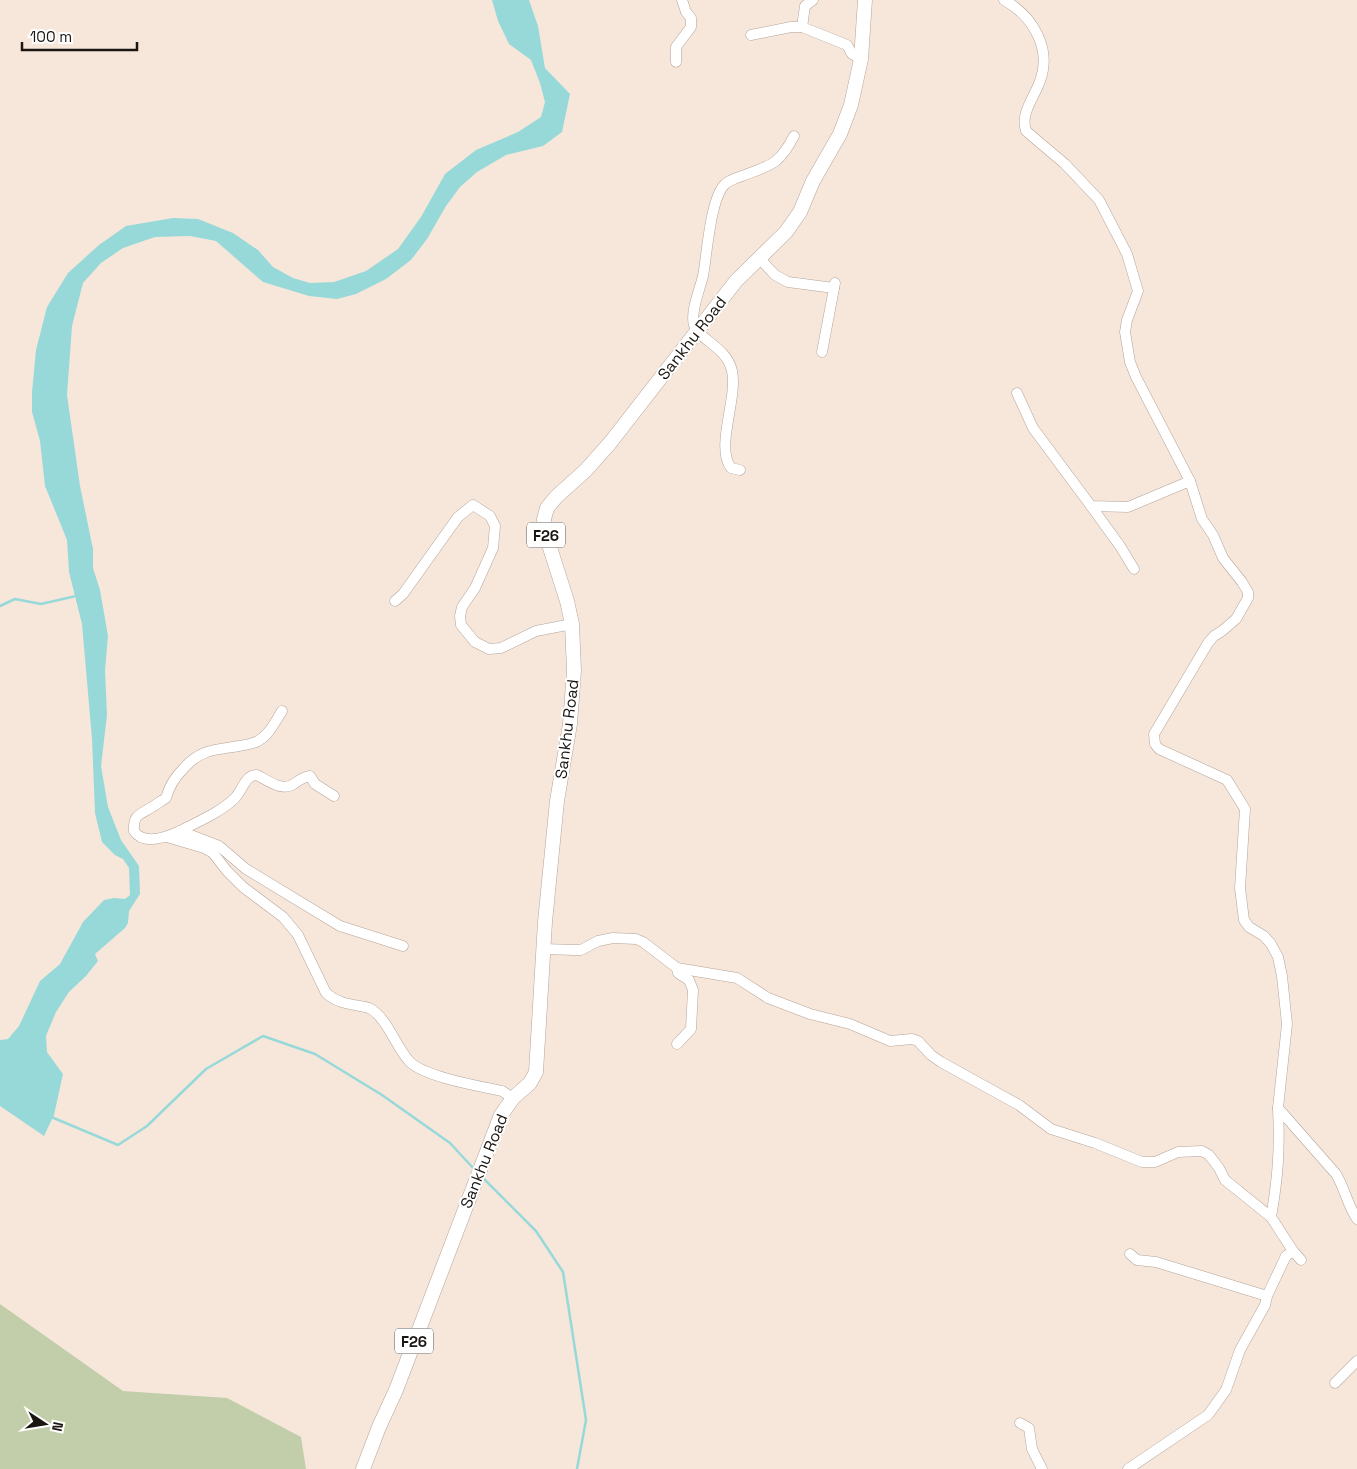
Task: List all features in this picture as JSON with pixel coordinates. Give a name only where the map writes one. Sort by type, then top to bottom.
[{"type":"main road","name":"Sankhu Road","points":[[363,1469],[396,1390],[501,1115],[513,1098],[530,1083],[536,1072],[543,950],[558,801],[574,691],[572,624],[567,601],[545,532],[544,519],[547,508],[556,497],[586,470],[610,442],[699,331],[736,281],[786,232],[800,212],[813,181],[845,123],[855,91],[861,59],[865,0]]},
{"type":"street","points":[[676,62],[676,47],[691,27],[691,18],[686,12],[682,0]]},
{"type":"street","points":[[802,27],[805,6],[813,0]]},
{"type":"street","points":[[1004,0],[1020,11],[1034,27],[1041,43],[1043,54],[1041,78],[1024,118],[1026,131],[1065,164],[1099,200],[1127,254],[1138,291],[1126,320],[1126,344],[1130,362],[1190,481],[1202,519],[1213,535],[1223,558],[1248,592],[1248,598],[1236,619],[1208,643],[1154,734],[1155,744],[1159,748],[1227,780],[1244,809],[1240,888],[1244,920],[1249,927],[1264,936],[1272,944],[1278,957],[1287,1024],[1278,1108],[1280,1146],[1271,1217]]},
{"type":"street","points":[[751,34],[802,27],[847,45],[852,54],[861,59]]},
{"type":"street","points":[[740,470],[731,468],[726,461],[725,450],[733,385],[732,370],[726,356],[694,324],[696,301],[703,275],[707,238],[720,191],[729,181],[774,164],[783,155],[794,136]]},
{"type":"street","points":[[758,258],[781,279],[788,282],[835,286],[822,352]]},
{"type":"street","points":[[1017,393],[1033,428],[1091,506],[1134,569]]},
{"type":"street","points":[[1091,506],[1128,507],[1190,481]]},
{"type":"street","points":[[394,601],[402,594],[458,518],[473,505],[490,516],[495,526],[493,548],[475,588],[462,607],[460,616],[462,625],[475,642],[489,649],[501,648],[536,630],[572,624]]},
{"type":"street","points":[[282,711],[268,733],[258,742],[244,746],[210,750],[193,758],[168,788],[166,798],[138,814],[133,823],[134,831],[136,834],[147,838],[157,839],[180,831],[214,814],[236,798],[248,777],[253,775],[286,787],[302,777],[310,776],[315,784],[334,796]]},
{"type":"street","points":[[180,831],[219,846],[246,869],[340,926],[404,946]]},
{"type":"street","points":[[167,837],[204,848],[213,853],[227,872],[283,917],[298,935],[326,992],[333,999],[345,1004],[370,1008],[384,1021],[395,1042],[410,1062],[429,1073],[502,1092],[513,1098]]},
{"type":"street","points":[[543,950],[581,950],[598,941],[628,938],[643,942],[677,968],[737,978],[768,998],[810,1014],[850,1024],[890,1041],[918,1041],[931,1055],[941,1062],[1019,1105],[1051,1129],[1095,1143],[1142,1162],[1155,1162],[1178,1152],[1202,1151],[1209,1154],[1225,1180],[1271,1217],[1293,1252],[1301,1260]]},
{"type":"street","points":[[677,968],[678,973],[691,983],[693,990],[691,1029],[677,1044]]},
{"type":"street","points":[[1278,1108],[1336,1174],[1357,1219]]},
{"type":"street","points":[[1128,1469],[1208,1415],[1226,1390],[1240,1350],[1265,1305],[1267,1296],[1286,1256],[1293,1252]]},
{"type":"street","points":[[1130,1254],[1137,1260],[1156,1262],[1267,1296]]},
{"type":"street","points":[[1335,1383],[1357,1361]]},
{"type":"street","points":[[1020,1423],[1029,1428],[1032,1449],[1042,1469]]},
{"type":"green space","points":[[0,1304],[123,1391],[227,1398],[301,1437],[306,1469],[0,1469]]},
{"type":"water","points":[[492,0],[529,0],[538,26],[545,68],[570,94],[562,132],[543,146],[506,155],[477,172],[460,187],[446,206],[427,239],[411,260],[386,279],[356,294],[337,299],[309,296],[263,282],[216,241],[190,236],[155,237],[123,248],[101,263],[83,283],[72,326],[67,395],[80,486],[93,549],[93,568],[100,590],[108,636],[105,670],[107,715],[101,766],[108,807],[121,840],[139,866],[140,894],[129,911],[128,923],[125,928],[95,954],[98,961],[69,992],[56,1012],[46,1036],[47,1052],[63,1074],[54,1115],[44,1136],[0,1106],[0,1040],[8,1039],[19,1026],[40,981],[60,964],[83,922],[104,900],[114,898],[125,899],[130,895],[129,868],[123,859],[115,855],[102,842],[95,813],[92,739],[82,624],[69,572],[67,540],[45,486],[40,441],[32,412],[36,350],[47,307],[68,273],[99,245],[126,226],[173,218],[198,219],[233,233],[258,250],[273,267],[293,278],[310,283],[334,282],[366,271],[398,249],[421,217],[445,174],[476,150],[518,132],[541,117],[545,102],[531,60],[509,44],[498,21]]},
{"type":"waterway","points":[[0,606],[15,599],[41,604],[76,596]]},
{"type":"waterway","points":[[49,1116],[118,1145],[147,1126],[206,1069],[263,1036],[315,1054],[382,1095],[450,1143],[474,1169]]},
{"type":"waterway","points":[[483,1178],[536,1231],[563,1272],[586,1420],[577,1469]]}]
